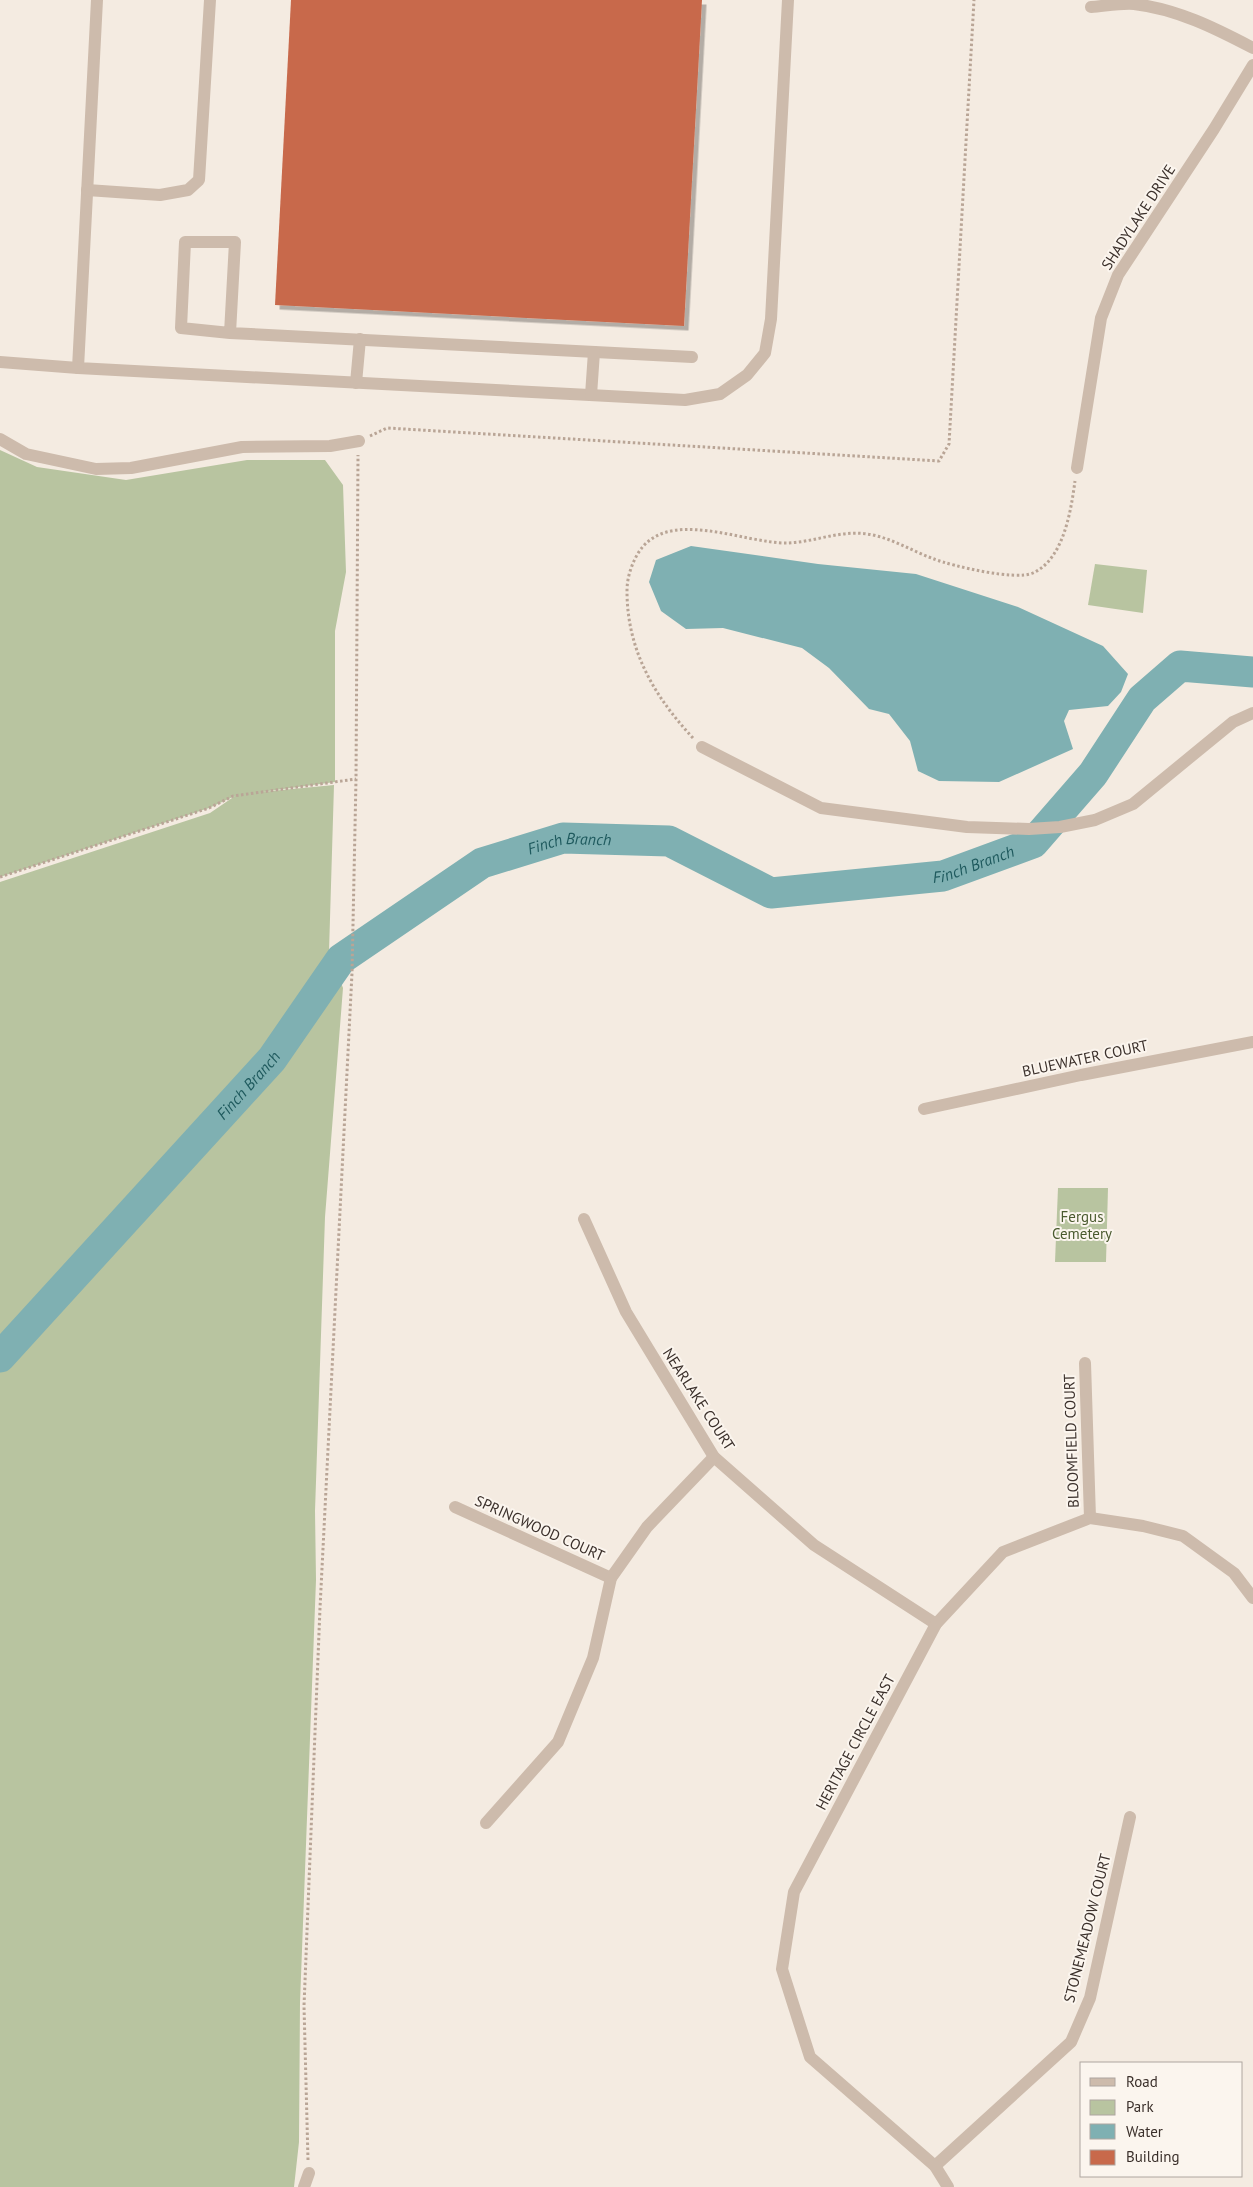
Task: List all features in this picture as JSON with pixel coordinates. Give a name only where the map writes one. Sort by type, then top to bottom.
[{"type":"street","points":[[78,368],[97,0]]},
{"type":"street","points":[[87,190],[160,195],[188,190],[199,180],[210,0]]},
{"type":"street","points":[[0,362],[78,368],[591,396],[685,400],[720,394],[747,375],[765,352],[771,320],[788,0]]},
{"type":"street","points":[[1091,7],[1132,4],[1169,12],[1207,24],[1253,48]]},
{"type":"street","name":"SHADYLAKE DRIVE","points":[[1077,468],[1101,318],[1118,276],[1214,129],[1253,65]]},
{"type":"street","points":[[230,333],[235,242],[185,242],[181,328],[230,333],[692,357]]},
{"type":"street","points":[[356,383],[360,339]]},
{"type":"street","points":[[591,396],[594,352]]},
{"type":"street","points":[[0,439],[26,454],[96,469],[131,468],[242,447],[330,446],[358,441]]},
{"type":"street","points":[[702,747],[821,808],[967,827],[1029,829],[1060,827],[1095,820],[1133,804],[1233,722],[1253,713]]},
{"type":"street","name":"BLUEWATER COURT","points":[[924,1109],[1091,1073],[1253,1042]]},
{"type":"street","name":"NEARLAKE COURT","points":[[584,1219],[626,1312],[714,1457],[814,1545],[936,1624]]},
{"type":"street","name":"BLOOMFIELD COURT","points":[[1085,1363],[1090,1518]]},
{"type":"street","points":[[486,1823],[558,1742],[593,1658],[611,1578],[647,1526],[714,1457]]},
{"type":"street","name":"SPRINGWOOD COURT","points":[[455,1507],[611,1578]]},
{"type":"street","name":"HERITAGE CIRCLE EAST","points":[[948,2187],[935,2166],[810,2057],[782,1969],[794,1892],[936,1624],[1003,1552],[1090,1518],[1143,1526],[1183,1536],[1234,1573],[1253,1598]]},
{"type":"street","name":"STONEMEADOW COURT","points":[[935,2166],[1071,2042],[1090,1998],[1130,1817]]},
{"type":"street","points":[[304,2187],[309,2173]]},
{"type":"path","points":[[309,2173],[304,2006],[320,1608],[352,973],[356,779],[358,441],[387,428],[940,461],[949,444],[974,0]]},
{"type":"path","points":[[702,747],[670,713],[654,688],[634,644],[627,613],[627,585],[631,566],[642,546],[653,537],[671,531],[692,530],[789,543],[839,534],[867,534],[935,560],[1010,576],[1032,574],[1045,565],[1062,541],[1070,516],[1077,468]]},
{"type":"path","points":[[0,877],[209,808],[233,796],[356,779]]},
{"type":"green space","points":[[0,450],[37,467],[126,480],[247,460],[325,460],[343,485],[346,572],[335,631],[335,782],[261,792],[334,785],[329,952],[343,988],[325,1217],[315,1511],[316,1580],[300,2003],[299,2142],[294,2187],[0,2187],[0,882],[210,813],[235,796],[209,808],[0,877]]},
{"type":"green space","points":[[1095,564],[1147,570],[1143,613],[1088,605]]},
{"type":"green space","name":"Fergus Cemetery","points":[[1058,1188],[1108,1188],[1106,1262],[1055,1262]]},
{"type":"water","points":[[691,546],[818,564],[916,574],[1018,607],[1103,646],[1128,674],[1121,692],[1108,706],[1069,710],[1064,721],[1073,749],[999,782],[939,781],[918,771],[910,741],[889,714],[869,709],[829,668],[802,648],[723,628],[686,629],[661,611],[649,582],[656,560]]},
{"type":"building","points":[[291,0],[702,0],[684,326],[275,305]]},
{"type":"waterway","name":"Finch Branch","points":[[0,1357],[272,1059],[341,959],[482,863],[563,838],[669,841],[771,893],[943,876],[1033,843],[1093,774],[1142,699],[1180,666],[1253,672]]}]
